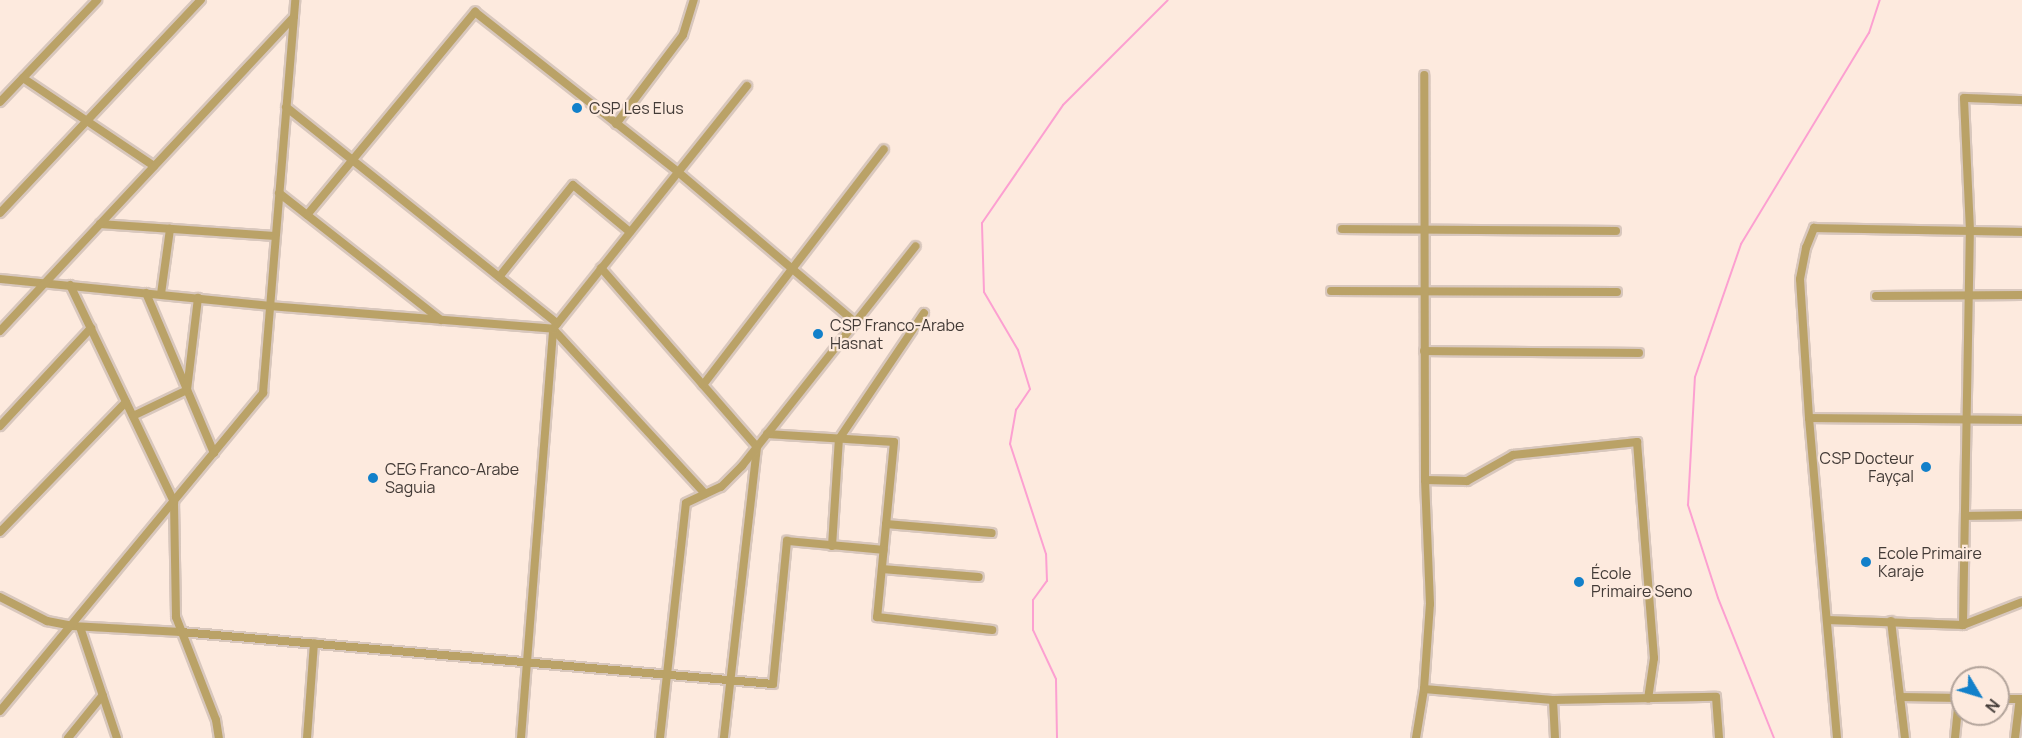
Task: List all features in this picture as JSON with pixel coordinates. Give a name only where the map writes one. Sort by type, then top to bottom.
[{"type":"street","points":[[0,102],[97,0]]},
{"type":"street","points":[[0,213],[201,0]]},
{"type":"street","points":[[0,711],[76,626],[263,393],[295,0]]},
{"type":"street","points":[[616,124],[683,35],[694,0]]},
{"type":"street","points":[[307,215],[475,12],[678,172],[856,323]]},
{"type":"street","points":[[0,331],[294,17]]},
{"type":"street","points":[[1416,738],[1424,689],[1430,604],[1425,480],[1424,75]]},
{"type":"street","points":[[23,78],[154,166]]},
{"type":"street","points":[[521,738],[555,326],[747,87]]},
{"type":"street","points":[[1963,625],[1970,231],[1964,98],[2022,100]]},
{"type":"street","points":[[286,107],[499,277],[555,326],[705,494]]},
{"type":"street","points":[[703,385],[884,149]]},
{"type":"street","points":[[499,277],[573,185],[630,232]]},
{"type":"street","points":[[279,194],[441,320]]},
{"type":"street","points":[[100,224],[275,236]]},
{"type":"street","points":[[161,294],[170,228]]},
{"type":"street","points":[[1837,738],[1809,418],[1800,279],[1814,228],[2022,232]]},
{"type":"street","points":[[1342,229],[1616,231]]},
{"type":"street","points":[[660,738],[665,675],[686,503],[721,487],[757,447],[916,246]]},
{"type":"street","points":[[601,268],[757,447],[724,738]]},
{"type":"street","points":[[0,279],[270,306],[441,320],[555,326]]},
{"type":"street","points":[[69,285],[174,502],[173,581],[181,632],[211,705],[219,738]]},
{"type":"street","points":[[1331,291],[1617,292]]},
{"type":"street","points":[[146,293],[214,453]]},
{"type":"street","points":[[1876,296],[2022,295]]},
{"type":"street","points":[[187,390],[198,298]]},
{"type":"street","points":[[832,546],[839,439],[924,313]]},
{"type":"street","points":[[0,426],[91,328]]},
{"type":"street","points":[[1425,351],[1639,353]]},
{"type":"street","points":[[133,416],[187,390]]},
{"type":"street","points":[[0,532],[126,402]]},
{"type":"street","points":[[1809,418],[2022,420]]},
{"type":"street","points":[[767,435],[894,442],[877,618],[992,630]]},
{"type":"street","points":[[1425,480],[1467,482],[1512,455],[1636,442],[1654,658],[1648,699]]},
{"type":"street","points":[[1965,516],[2022,515]]},
{"type":"street","points":[[886,524],[992,533]]},
{"type":"street","points":[[0,597],[47,621],[76,626],[314,643],[773,684],[788,542],[884,550]]},
{"type":"street","points":[[882,569],[979,577]]},
{"type":"street","points":[[1827,620],[1963,625],[2022,602]]},
{"type":"street","points":[[1891,621],[1905,738]]},
{"type":"street","points":[[76,626],[117,738]]},
{"type":"street","points":[[307,738],[314,643]]},
{"type":"street","points":[[1424,689],[1553,700],[1716,697],[1719,738]]},
{"type":"street","points":[[68,738],[103,695]]},
{"type":"street","points":[[1900,697],[1950,698]]},
{"type":"street","points":[[2015,738],[2021,699]]},
{"type":"street","points":[[1553,700],[1555,738]]},
{"type":"waterway","points":[[1057,738],[1056,679],[1033,630],[1033,600],[1047,581],[1046,554],[1010,444],[1016,410],[1030,389],[1018,350],[984,292],[982,223],[1063,105],[1168,0]]},
{"type":"waterway","points":[[1774,738],[1718,598],[1688,505],[1695,377],[1741,244],[1869,33],[1880,0]]},
{"type":"place","name":"CSP Les Elus","points":[[577,108]]},
{"type":"place","name":"CSP Franco-Arabe Hasnat","points":[[818,334]]},
{"type":"place","name":"CSP Docteur Fayçal","points":[[1926,467]]},
{"type":"place","name":"CEG Franco-Arabe Saguia","points":[[373,478]]},
{"type":"place","name":"Ecole Primaire Karaje","points":[[1866,562]]},
{"type":"place","name":"École Primaire Seno","points":[[1579,582]]}]
